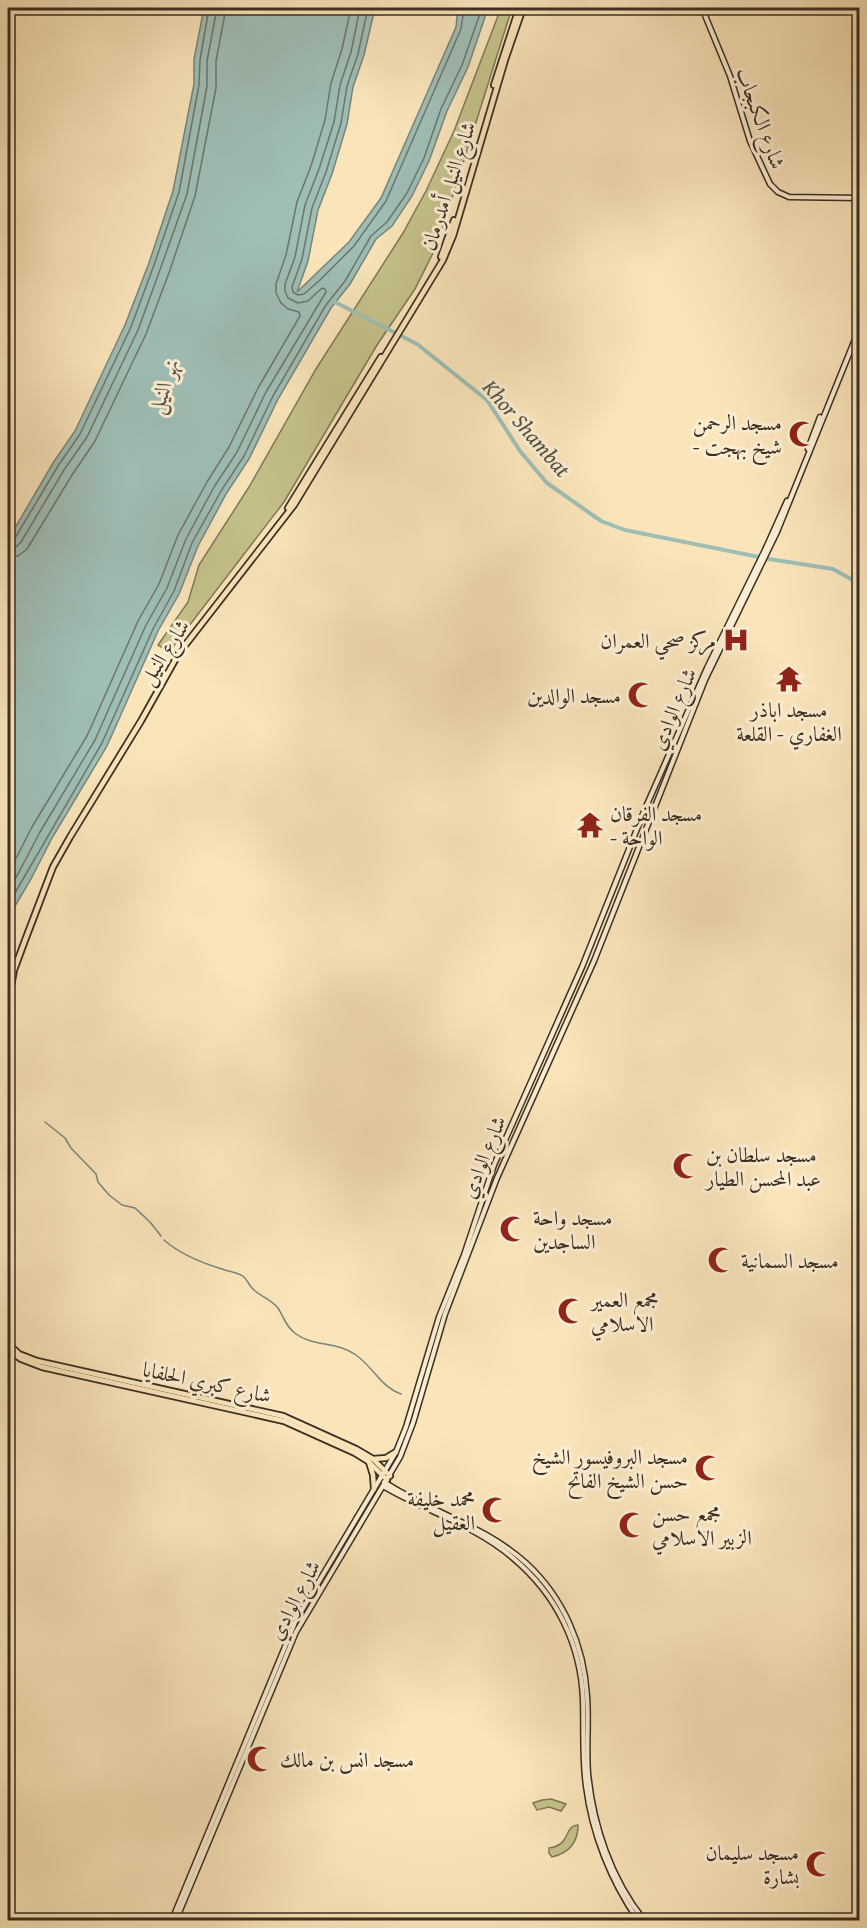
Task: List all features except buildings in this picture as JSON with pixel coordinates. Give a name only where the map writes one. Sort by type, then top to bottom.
[{"type":"main road","name":"شارع النيل أمدرمان","points":[[392,342],[438,268],[449,245],[521,8]]},
{"type":"main road","name":"شارع الكبجاب","points":[[702,8],[730,76],[750,141],[770,184],[778,192],[789,197],[860,198]]},
{"type":"main road","name":"شارع الوادي","points":[[376,1492],[386,1481],[410,1433],[439,1317],[468,1242],[486,1185],[582,967],[617,878],[707,668],[767,551],[860,327]]},
{"type":"main road","name":"شارع النيل","points":[[8,989],[18,951],[49,871],[81,817],[141,721],[179,653],[294,506],[392,342]]},
{"type":"main road","name":"شارع الوادي","points":[[174,1920],[296,1620],[376,1492],[396,1452],[497,1178],[589,971],[705,680],[761,562]]},
{"type":"main road","name":"شارع النيل","points":[[8,1004],[16,964],[48,879],[56,860],[81,817]]},
{"type":"main road","points":[[621,869],[624,873],[628,873]]},
{"type":"main road","points":[[617,878],[623,877],[625,881]]},
{"type":"main road","points":[[582,967],[585,971],[589,971]]},
{"type":"main road","points":[[578,975],[582,974],[586,977]]},
{"type":"main road","points":[[530,1084],[537,1088]]},
{"type":"main road","points":[[526,1092],[531,1091],[534,1095]]},
{"type":"main road","name":"شارع كبري الحلفايا","points":[[8,1344],[20,1354],[37,1361],[238,1404],[285,1419],[346,1443],[371,1461],[386,1481]]},
{"type":"main road","points":[[8,1350],[21,1359],[42,1367],[285,1419]]},
{"type":"main road","points":[[396,1452],[386,1458],[371,1461],[376,1492],[394,1493],[481,1535],[525,1565]]},
{"type":"main road","points":[[382,1477],[394,1493]]},
{"type":"main road","points":[[386,1481],[409,1496],[508,1548],[548,1594],[563,1619],[582,1673],[587,1700],[588,1775],[597,1825],[618,1880],[644,1920]]},
{"type":"main road","points":[[582,1673],[584,1766],[593,1821],[603,1854],[617,1885],[638,1920]]},
{"type":"shaded area","points":[[501,8],[512,8],[438,243],[415,289],[377,345],[284,502],[169,652],[158,645],[188,602],[199,565],[249,487],[316,369],[403,233],[426,191],[454,131]]},
{"type":"shaded area","points":[[551,1799],[566,1804],[561,1811],[549,1807],[537,1810],[533,1803],[542,1800]]},
{"type":"shaded area","points":[[578,1825],[574,1842],[568,1850],[552,1857],[549,1848],[561,1843],[570,1829]]},
{"type":"water","name":"نهر النيل","points":[[204,8],[375,8],[364,55],[353,87],[347,124],[318,210],[308,261],[297,292],[349,242],[381,198],[456,27],[458,8],[488,8],[468,67],[412,196],[392,226],[376,239],[350,284],[331,308],[278,399],[249,459],[226,494],[198,546],[179,594],[158,631],[107,746],[8,918],[8,540],[53,463],[75,431],[125,325],[149,263],[173,191],[194,84],[194,59]]},
{"type":"waterway","name":"Khor Shambat","points":[[333,301],[417,344],[487,400],[520,451],[547,483],[601,521],[625,530],[769,559],[833,569],[860,584]]},
{"type":"waterway","points":[[45,1122],[65,1138],[71,1148],[96,1174],[98,1182],[109,1195],[122,1205],[135,1208],[161,1236]]},
{"type":"waterway","points":[[164,1240],[192,1258],[242,1275],[255,1291],[275,1305],[287,1325],[296,1334],[310,1341],[341,1348],[356,1355],[382,1382],[401,1394]]},
{"type":"place","name":"مسجد الرحمن - شيخ بهجت","points":[[802,434]]},
{"type":"place","name":"مركز صحي العمران","points":[[736,640]]},
{"type":"place","name":"مسجد اباذر الغفاري - القلعة","points":[[789,679]]},
{"type":"place","name":"مسجد الوالدين","points":[[641,695]]},
{"type":"place","name":"مسجد الفرقان - الواحة","points":[[590,825]]},
{"type":"place","name":"مسجد سلطان بن عبد المحسن الطيار","points":[[686,1166]]},
{"type":"place","name":"مسجد واحة الساجدين","points":[[513,1229]]},
{"type":"place","name":"مسجد السمانية","points":[[721,1260]]},
{"type":"place","name":"مجمع العمير الاسلامي","points":[[571,1311]]},
{"type":"place","name":"مسجد البروفيسور الشيخ حسن الشيخ الفاتح","points":[[708,1468]]},
{"type":"place","name":"محمد خليفة العقيل","points":[[495,1510]]},
{"type":"place","name":"مجمع حسن الزبير الاسلامي","points":[[632,1525]]},
{"type":"place","name":"مسجد انس بن مالك","points":[[260,1759]]},
{"type":"place","name":"مسجد سليمان بشارة","points":[[819,1864]]}]
